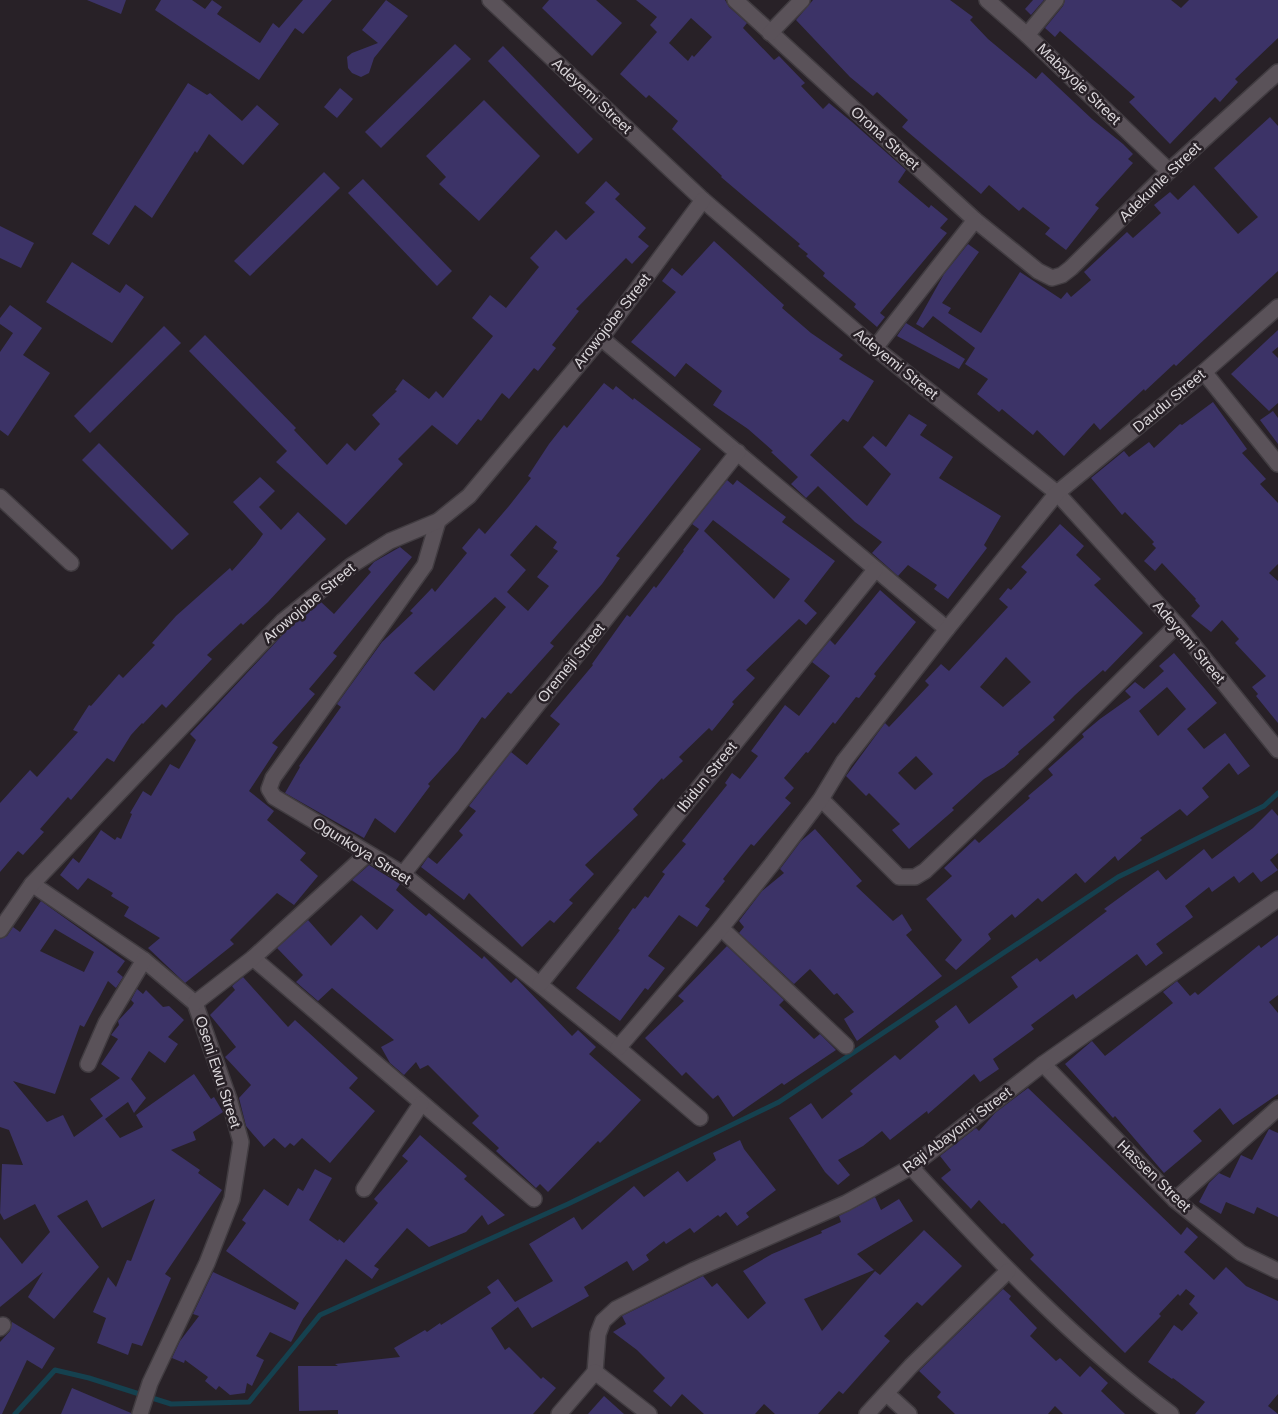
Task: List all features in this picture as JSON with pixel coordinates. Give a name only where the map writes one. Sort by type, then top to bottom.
[{"type":"street","name":"Adeyemi Street","points":[[490,0],[703,200],[875,348],[1057,494],[1177,625],[1278,750]]},
{"type":"street","name":"Orona Street","points":[[735,0],[975,220],[1038,271]]},
{"type":"street","points":[[770,34],[802,0]]},
{"type":"street","name":"Mabayoje Street","points":[[987,0],[1027,35],[1169,171]]},
{"type":"street","points":[[1027,35],[1056,0]]},
{"type":"street","name":"Adekunle Street","points":[[1038,271],[1052,278],[1062,276],[1169,171],[1278,72]]},
{"type":"street","name":"Arowojobe Street","points":[[0,930],[32,884],[283,621],[352,565],[390,541],[438,521],[469,496],[601,338],[703,200]]},
{"type":"street","points":[[875,348],[975,220]]},
{"type":"street","name":"Daudu Street","points":[[618,1048],[721,928],[822,798],[844,761],[947,629],[1057,494],[1204,372],[1278,306]]},
{"type":"street","points":[[601,338],[947,629]]},
{"type":"street","points":[[1204,372],[1278,464]]},
{"type":"street","name":"Oremeji Street","points":[[403,874],[738,452]]},
{"type":"street","points":[[0,497],[71,563]]},
{"type":"street","name":"Ogunkoya Street","points":[[438,521],[425,565],[273,778],[269,789],[274,797],[403,874],[618,1048],[700,1118]]},
{"type":"street","name":"Ibidun Street","points":[[540,984],[875,570]]},
{"type":"street","points":[[822,798],[899,877],[915,877],[925,871],[1044,757],[1177,625]]},
{"type":"street","points":[[195,1003],[254,958],[367,854]]},
{"type":"street","name":"Oseni Ewu Street","points":[[32,884],[144,960],[195,1003],[229,1099],[241,1142],[232,1199],[207,1263],[150,1383],[141,1411]]},
{"type":"street","name":"Raji Abayomi Street","points":[[595,1372],[598,1334],[602,1322],[616,1309],[694,1270],[846,1203],[911,1167],[1043,1064],[1278,899]]},
{"type":"street","points":[[721,928],[846,1046]]},
{"type":"street","points":[[254,958],[421,1104],[534,1199]]},
{"type":"street","points":[[88,1064],[106,1024],[144,960]]},
{"type":"street","name":"Hassen Street","points":[[1043,1064],[1175,1200],[1241,1253],[1278,1271]]},
{"type":"street","points":[[364,1189],[421,1104]]},
{"type":"street","points":[[1175,1200],[1278,1108]]},
{"type":"street","points":[[911,1167],[1008,1271],[1127,1381],[1172,1414]]},
{"type":"street","points":[[868,1414],[911,1366],[1008,1271]]},
{"type":"street","points":[[559,1414],[595,1372],[649,1414]]},
{"type":"street","points":[[887,1394],[909,1414]]},
{"type":"building","points":[[87,0],[126,0],[121,14]]},
{"type":"building","points":[[161,0],[192,0],[205,9],[212,0],[222,7],[217,14],[260,43],[273,23],[279,28],[303,0],[332,0],[303,34],[295,28],[259,80],[155,10]]},
{"type":"building","points":[[386,0],[408,16],[374,58],[369,73],[361,77],[352,73],[348,68],[347,57],[352,53],[378,43],[362,30]]},
{"type":"building","points":[[549,0],[596,0],[622,23],[592,56],[542,8]]},
{"type":"building","points":[[636,0],[725,0],[729,7],[747,23],[743,28],[774,60],[779,56],[805,83],[801,86],[823,109],[829,103],[852,122],[906,170],[898,182],[929,208],[931,205],[948,219],[940,228],[947,233],[880,313],[885,317],[877,327],[854,307],[856,304],[823,276],[825,273],[806,256],[808,254],[798,246],[800,244],[721,177],[672,129],[678,121],[649,95],[646,98],[620,74],[657,32],[650,25],[657,17]],"holes":[[[691,18],[712,37],[688,61],[669,43]]]},
{"type":"building","points":[[813,0],[950,0],[973,17],[970,20],[988,39],[1036,79],[1042,72],[1092,119],[1123,144],[1133,154],[1128,159],[1133,163],[1095,205],[1099,208],[1066,250],[1045,234],[1050,228],[1023,207],[1019,211],[989,185],[981,194],[902,127],[908,120],[877,92],[873,96],[850,77],[796,20]]},
{"type":"building","points":[[1033,0],[1044,0],[1031,15],[1025,9]]},
{"type":"building","points":[[1065,0],[1171,0],[1181,8],[1189,0],[1278,0],[1278,38],[1235,79],[1238,82],[1220,102],[1215,97],[1170,144],[1129,102],[1135,97],[1060,31],[1055,37],[1045,28],[1063,6]]},
{"type":"building","points":[[455,44],[471,59],[381,148],[365,132]]},
{"type":"building","points":[[503,46],[593,139],[578,154],[488,61]]},
{"type":"building","points":[[188,83],[207,95],[210,93],[242,121],[257,105],[279,124],[243,165],[209,134],[197,153],[195,151],[152,218],[135,205],[109,245],[92,234]]},
{"type":"building","points":[[340,88],[353,99],[337,118],[324,107]]},
{"type":"building","points":[[484,100],[540,156],[479,221],[439,184],[446,177],[426,156]]},
{"type":"building","points":[[1270,117],[1278,126],[1278,271],[1176,366],[1174,364],[1145,391],[1144,389],[1100,430],[1094,423],[1064,456],[1037,430],[1033,435],[1002,409],[999,412],[977,394],[988,379],[965,364],[975,348],[933,316],[923,328],[916,324],[944,274],[968,244],[979,252],[942,303],[951,308],[948,313],[981,333],[1020,272],[1061,299],[1067,292],[1071,297],[1091,280],[1084,272],[1127,232],[1133,238],[1161,213],[1154,205],[1170,192],[1178,200],[1194,185],[1238,234],[1258,217],[1214,168]]},
{"type":"building","points":[[324,172],[340,188],[250,276],[234,261]]},
{"type":"building","points":[[363,179],[452,271],[437,286],[348,193]]},
{"type":"building","points":[[606,181],[620,194],[615,199],[646,228],[638,237],[649,246],[632,264],[626,258],[576,309],[579,311],[552,345],[556,348],[538,371],[534,368],[509,399],[502,393],[481,421],[478,419],[457,445],[432,425],[398,459],[403,464],[346,525],[276,462],[287,451],[189,351],[205,335],[296,428],[294,430],[327,465],[347,443],[355,451],[380,424],[372,415],[397,391],[395,390],[403,379],[429,399],[436,391],[443,398],[493,336],[472,318],[490,295],[506,308],[539,267],[530,258],[556,230],[566,240],[595,212],[585,203]]},
{"type":"building","points":[[0,226],[34,243],[21,268],[0,258]]},
{"type":"building","points":[[714,241],[784,305],[782,308],[811,333],[843,355],[839,359],[874,381],[848,422],[843,419],[810,455],[867,506],[891,474],[863,447],[873,436],[886,447],[909,414],[927,425],[920,435],[953,457],[939,478],[1001,516],[984,545],[987,548],[948,599],[934,589],[937,585],[908,565],[898,576],[872,553],[882,542],[855,522],[818,486],[806,498],[791,484],[798,477],[771,452],[773,451],[748,429],[713,405],[722,391],[686,363],[675,377],[631,342],[676,292],[662,281],[672,268],[682,276]]},
{"type":"building","points":[[72,262],[120,293],[126,284],[144,297],[112,343],[46,302]]},
{"type":"building","points":[[10,305],[42,328],[23,355],[50,373],[8,436],[0,430],[0,352],[13,333],[0,324],[0,318]]},
{"type":"building","points":[[906,323],[965,359],[959,369],[897,336]]},
{"type":"building","points":[[164,326],[181,343],[90,433],[74,416]]},
{"type":"building","points":[[1278,330],[1278,347],[1272,352],[1278,358],[1278,403],[1269,411],[1231,374]]},
{"type":"building","points":[[604,383],[613,390],[616,386],[633,400],[634,398],[701,449],[616,556],[620,558],[602,584],[550,643],[554,646],[511,694],[508,692],[485,719],[482,717],[458,751],[428,784],[430,786],[395,833],[375,818],[364,838],[285,793],[299,766],[341,707],[337,704],[382,642],[413,613],[410,611],[432,588],[435,592],[467,553],[462,548],[479,528],[485,534],[531,478],[528,476],[549,444],[564,425],[567,428]],"holes":[[[536,525],[557,542],[553,548],[558,551],[537,577],[549,586],[528,611],[507,592],[526,570],[510,555]],[[495,597],[506,607],[434,691],[414,673]]]},
{"type":"building","points":[[1213,402],[1247,449],[1242,453],[1266,479],[1260,484],[1278,503],[1278,564],[1269,573],[1278,581],[1278,723],[1256,696],[1258,694],[1252,687],[1266,676],[1235,643],[1239,639],[1222,620],[1211,632],[1191,616],[1200,606],[1196,599],[1162,563],[1155,571],[1144,561],[1156,548],[1152,544],[1154,542],[1125,512],[1122,515],[1091,478],[1124,451],[1129,457],[1149,442],[1154,448],[1180,424],[1182,425]]},
{"type":"building","points":[[1273,411],[1278,418],[1278,444],[1260,420]]},
{"type":"building","points":[[99,443],[189,534],[172,550],[82,460]]},
{"type":"building","points":[[260,477],[275,491],[259,507],[281,530],[298,512],[326,539],[268,602],[243,625],[241,623],[207,655],[212,659],[166,708],[162,704],[142,723],[131,735],[114,762],[107,758],[71,800],[68,797],[40,829],[44,832],[23,855],[18,851],[0,872],[0,803],[30,770],[37,777],[78,732],[73,730],[89,705],[91,706],[119,674],[123,678],[155,645],[152,643],[176,616],[230,568],[232,571],[256,544],[263,534],[233,502]]},
{"type":"building","points":[[727,480],[733,485],[737,480],[786,517],[782,522],[835,561],[804,601],[817,613],[806,625],[799,619],[746,670],[755,678],[732,702],[734,704],[712,731],[709,728],[679,757],[683,761],[663,780],[662,778],[633,809],[638,815],[585,865],[594,874],[569,900],[573,903],[554,923],[550,920],[522,947],[469,893],[464,900],[421,867],[428,857],[437,864],[463,835],[459,831],[476,811],[469,806],[511,752],[527,765],[560,724],[550,716],[593,665],[627,615],[630,617],[654,586],[656,588],[684,551],[699,529],[692,524]],"holes":[[[713,520],[790,579],[774,599],[704,531]]]},
{"type":"building","points":[[1060,524],[1084,546],[1076,555],[1101,579],[1094,585],[1143,633],[1105,672],[1103,670],[1075,695],[1053,717],[1055,720],[1018,752],[1019,754],[1004,767],[984,779],[952,808],[954,810],[909,849],[892,830],[900,824],[869,793],[866,796],[846,776],[885,723],[889,727],[929,685],[925,681],[941,664],[949,671],[1008,607],[999,599],[1008,588],[1011,590],[1027,572],[1021,567]],"holes":[[[1006,657],[1031,682],[1003,707],[980,687]],[[916,756],[933,774],[915,790],[898,773]]]},
{"type":"building","points":[[400,547],[412,557],[333,653],[337,656],[309,689],[315,694],[272,743],[278,747],[249,791],[274,811],[267,820],[306,853],[300,860],[318,876],[294,905],[277,893],[230,940],[234,944],[185,983],[148,948],[160,938],[124,916],[129,907],[111,896],[113,893],[88,878],[78,890],[60,875],[73,858],[79,863],[101,830],[115,840],[117,837],[121,839],[132,814],[130,813],[143,791],[151,796],[170,764],[179,769],[196,740],[190,734],[289,628],[321,602],[334,614],[371,572],[368,569],[374,562]]},
{"type":"building","points":[[880,590],[916,622],[874,674],[876,676],[859,698],[856,697],[835,724],[833,722],[808,753],[806,752],[784,778],[794,788],[785,798],[791,803],[754,846],[751,844],[723,879],[725,881],[705,906],[710,909],[697,927],[679,915],[648,956],[665,968],[648,990],[645,988],[620,1021],[576,988],[620,930],[618,929],[633,908],[635,909],[645,896],[648,898],[665,874],[662,872],[686,844],[682,841],[727,785],[725,783],[732,773],[740,779],[758,756],[751,751],[785,705],[799,716],[830,676],[812,662],[830,640],[835,645]]},
{"type":"building","points":[[1174,653],[1217,703],[1187,729],[1204,749],[1225,733],[1250,766],[1238,775],[1229,763],[1202,788],[1209,797],[1187,816],[1180,809],[1140,838],[1142,840],[1118,861],[1115,856],[1085,883],[1076,873],[1042,902],[1038,898],[1015,918],[1012,914],[988,934],[991,939],[956,970],[945,960],[962,940],[926,899],[952,876],[944,868],[975,839],[979,843],[1030,798],[1028,796],[1053,775],[1048,769],[1084,737],[1082,734],[1131,697],[1125,691],[1135,682],[1144,689],[1164,671],[1159,666]],"holes":[[[1167,687],[1186,709],[1158,736],[1139,711]]]},
{"type":"building","points":[[1272,809],[1278,816],[1278,853],[1270,860],[1278,870],[1261,882],[1253,872],[1239,883],[1234,876],[1212,892],[1209,887],[1185,906],[1193,917],[1156,944],[1163,953],[1146,966],[1137,954],[1076,999],[1073,994],[1031,1025],[1034,1029],[993,1059],[999,1069],[980,1082],[974,1074],[928,1114],[927,1111],[890,1140],[882,1131],[863,1146],[838,1160],[850,1175],[838,1185],[825,1172],[789,1118],[811,1103],[822,1119],[853,1094],[850,1091],[895,1055],[900,1060],[939,1027],[935,1021],[956,1005],[969,1024],[1018,987],[1011,977],[1037,958],[1040,962],[1107,911],[1104,909],[1158,870],[1166,880],[1204,849],[1212,859],[1253,828]]},
{"type":"building","points":[[815,829],[862,881],[856,886],[893,921],[902,914],[912,930],[906,935],[942,976],[857,1041],[844,1019],[854,1012],[837,993],[834,995],[810,969],[794,984],[739,933],[744,927],[739,921],[762,891],[784,873],[780,869],[801,841]]},
{"type":"building","points":[[369,865],[400,884],[396,890],[426,916],[429,913],[482,959],[484,956],[511,983],[516,978],[572,1036],[578,1030],[596,1047],[589,1054],[641,1100],[600,1143],[598,1141],[548,1192],[540,1184],[536,1188],[496,1151],[499,1148],[472,1123],[479,1116],[428,1065],[420,1069],[416,1062],[404,1075],[390,1063],[381,1047],[394,1040],[332,988],[318,1001],[296,982],[303,975],[277,948],[308,920],[331,946],[361,915],[377,930],[394,910],[352,880]]},
{"type":"building","points":[[41,901],[125,961],[117,972],[123,977],[116,988],[108,981],[84,1027],[80,1025],[55,1094],[13,1081],[47,1122],[63,1115],[74,1137],[103,1116],[90,1099],[120,1078],[101,1064],[118,1039],[111,1035],[119,1025],[118,1021],[134,1003],[131,1000],[137,989],[143,994],[146,990],[163,1007],[169,1006],[184,1020],[168,1037],[178,1044],[165,1063],[149,1051],[131,1079],[146,1098],[134,1113],[128,1102],[105,1119],[120,1138],[143,1127],[136,1115],[194,1074],[211,1099],[214,1097],[223,1112],[193,1132],[196,1140],[171,1150],[200,1170],[198,1173],[222,1190],[165,1274],[171,1278],[142,1346],[132,1343],[128,1355],[97,1343],[106,1318],[93,1312],[108,1277],[116,1287],[127,1260],[131,1261],[155,1199],[102,1228],[87,1200],[57,1216],[99,1267],[54,1319],[28,1297],[43,1272],[0,1307],[0,1237],[22,1264],[50,1232],[35,1204],[4,1220],[0,1213],[2,1164],[23,1165],[9,1130],[0,1127],[0,939],[7,936],[13,927],[20,932]],"holes":[[[55,929],[94,952],[84,972],[40,951]]]},
{"type":"building","points":[[1278,935],[1278,995],[1269,1002],[1278,1013],[1278,1094],[1233,1125],[1220,1108],[1193,1131],[1202,1141],[1164,1173],[1115,1116],[1113,1118],[1065,1064],[1092,1041],[1105,1056],[1173,1003],[1163,992],[1177,981],[1190,996],[1195,992],[1198,995],[1259,945],[1261,948]]},
{"type":"building","points":[[727,946],[784,1000],[779,1005],[814,1039],[820,1034],[836,1050],[784,1085],[782,1083],[733,1117],[718,1095],[713,1099],[686,1072],[682,1076],[645,1038],[684,1001],[678,996]]},
{"type":"building","points":[[243,977],[288,1027],[295,1020],[358,1078],[349,1088],[375,1111],[330,1163],[302,1138],[294,1146],[290,1143],[285,1148],[274,1138],[264,1147],[246,1126],[239,1098],[251,1085],[225,1057],[236,1047],[210,1015],[235,990],[232,986]]},
{"type":"building","points":[[1028,1088],[1181,1235],[1187,1227],[1198,1237],[1184,1252],[1214,1280],[1226,1267],[1246,1286],[1278,1301],[1278,1394],[1268,1406],[1278,1414],[1195,1414],[1205,1402],[1148,1362],[1174,1325],[1182,1331],[1198,1313],[1189,1304],[1195,1296],[1186,1289],[1180,1296],[1178,1294],[1159,1314],[1161,1316],[1125,1353],[1030,1259],[1034,1255],[1004,1223],[1002,1224],[979,1200],[971,1209],[941,1178],[951,1170],[940,1156],[976,1128],[979,1131],[995,1113]]},
{"type":"building","points":[[1269,1129],[1278,1133],[1278,1217],[1257,1207],[1254,1214],[1226,1202],[1221,1214],[1199,1202],[1209,1183],[1219,1173],[1230,1178],[1241,1155],[1252,1160]]},
{"type":"building","points":[[420,1135],[467,1176],[464,1179],[505,1215],[488,1225],[482,1215],[466,1232],[429,1247],[407,1228],[374,1266],[379,1269],[372,1279],[346,1259],[303,1319],[291,1342],[270,1332],[256,1356],[264,1360],[252,1386],[247,1383],[245,1393],[230,1395],[219,1386],[216,1390],[205,1381],[208,1377],[185,1360],[184,1363],[172,1358],[180,1341],[199,1316],[193,1314],[213,1272],[295,1310],[299,1303],[226,1251],[246,1223],[242,1220],[264,1189],[288,1206],[298,1188],[303,1191],[315,1169],[332,1178],[309,1220],[338,1241],[339,1239],[344,1243],[378,1203],[374,1199],[408,1161],[402,1156]]},
{"type":"building","points":[[740,1140],[744,1149],[776,1190],[746,1213],[749,1217],[737,1226],[726,1212],[720,1217],[718,1215],[694,1233],[690,1228],[666,1244],[664,1241],[646,1255],[649,1260],[633,1271],[627,1261],[584,1287],[589,1296],[532,1328],[518,1307],[491,1328],[505,1350],[509,1347],[541,1379],[543,1377],[556,1388],[533,1414],[338,1414],[338,1410],[299,1411],[298,1366],[338,1366],[335,1364],[400,1357],[394,1348],[425,1330],[427,1332],[440,1323],[441,1325],[491,1293],[487,1287],[498,1279],[515,1302],[553,1281],[529,1244],[574,1217],[582,1230],[634,1186],[644,1197],[678,1171],[687,1182],[716,1160],[713,1153]]},
{"type":"building","points":[[875,1197],[881,1210],[899,1199],[913,1221],[857,1254],[874,1270],[804,1299],[822,1331],[875,1271],[880,1275],[924,1230],[962,1266],[922,1306],[917,1302],[884,1336],[890,1341],[843,1394],[839,1391],[818,1414],[775,1414],[764,1404],[755,1414],[704,1414],[682,1394],[671,1407],[653,1391],[665,1378],[637,1350],[613,1332],[626,1324],[622,1316],[703,1276],[712,1287],[717,1283],[748,1319],[766,1303],[743,1271],[772,1254],[822,1233],[821,1231],[841,1222],[839,1216]]},
{"type":"building","points":[[1003,1289],[1011,1296],[1009,1299],[1037,1328],[1030,1336],[1056,1361],[1060,1358],[1080,1377],[1090,1366],[1108,1383],[1101,1391],[1125,1414],[1063,1414],[1055,1406],[1048,1414],[955,1414],[937,1397],[941,1392],[919,1371]]},
{"type":"building","points":[[12,1322],[55,1348],[42,1369],[27,1360],[2,1414],[0,1414],[0,1342],[10,1331]]},
{"type":"building","points":[[72,1388],[131,1413],[131,1414],[61,1414]]},
{"type":"building","points":[[604,1396],[624,1414],[588,1414]]},
{"type":"waterway","points":[[15,1414],[55,1370],[89,1378],[171,1404],[249,1402],[320,1315],[568,1204],[779,1102],[1118,877],[1264,806],[1278,793]]}]
